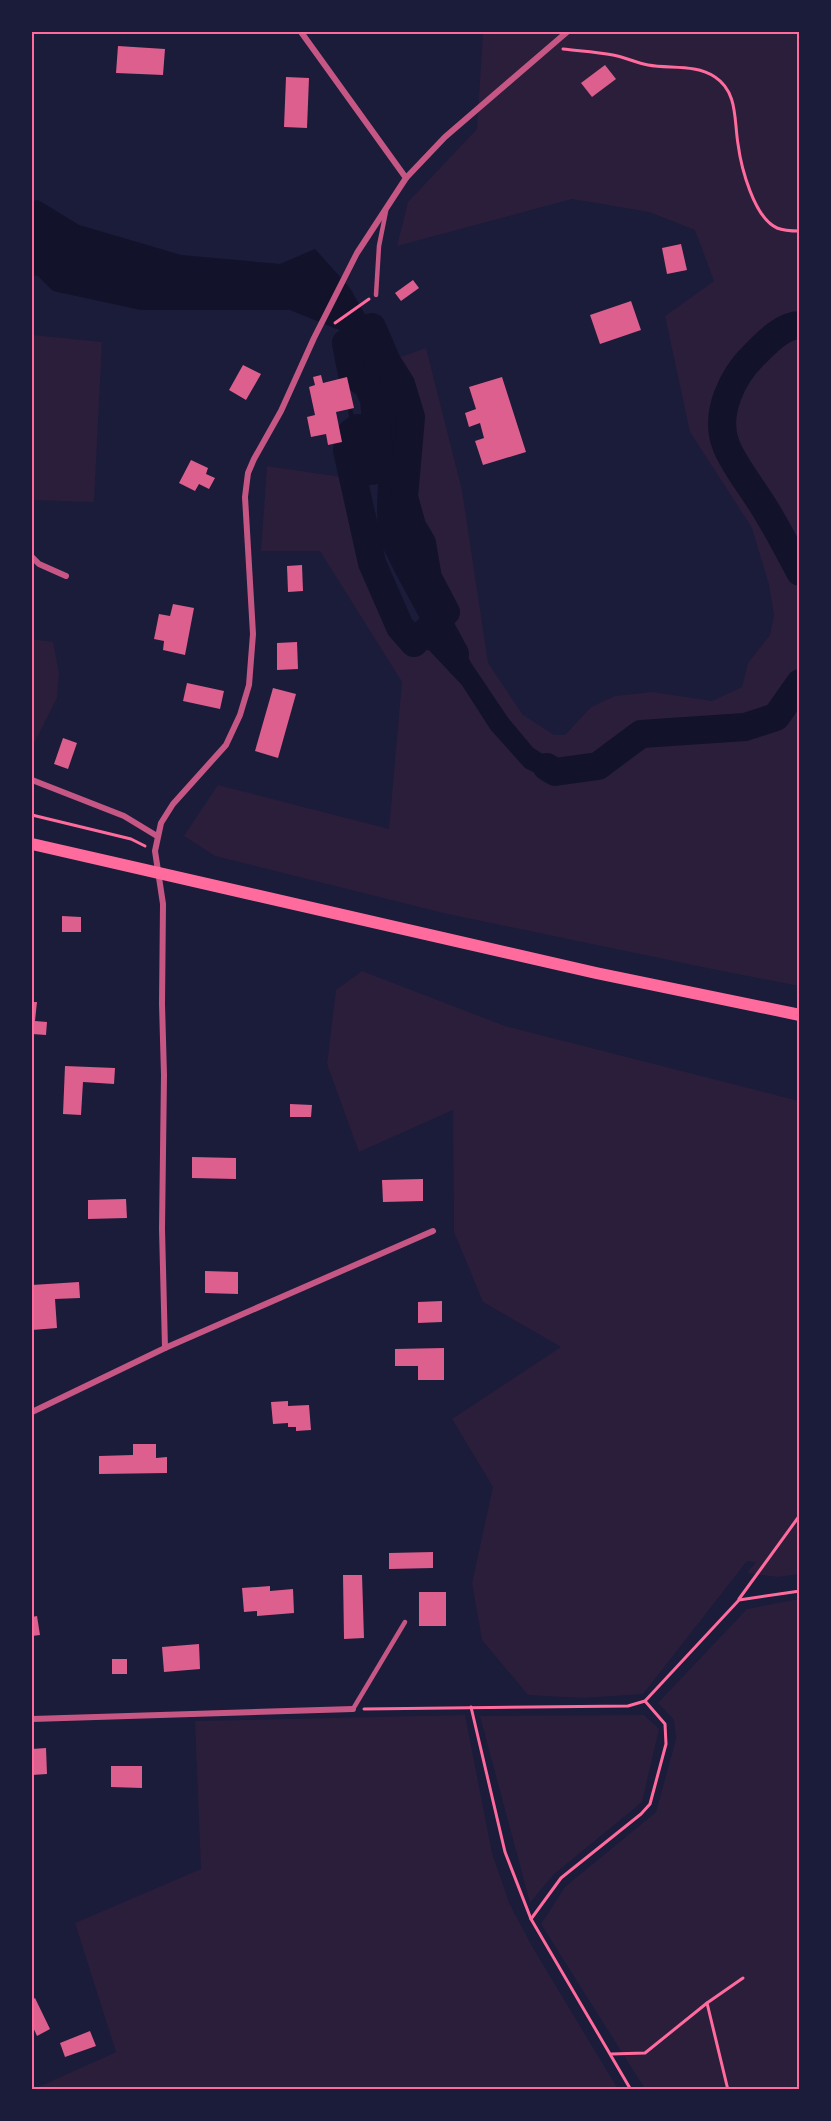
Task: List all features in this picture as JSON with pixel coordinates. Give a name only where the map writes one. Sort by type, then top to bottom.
[{"type":"main road","points":[[32,844],[596,973],[800,1015]]},
{"type":"street","points":[[301,32],[406,178]]},
{"type":"street","points":[[165,1348],[162,1229],[163,904],[155,851],[161,823],[172,804],[226,745],[240,715],[249,685],[253,634],[245,497],[248,473],[281,411],[314,338],[357,253],[387,204],[406,178],[445,137],[567,32]]},
{"type":"street","points":[[32,557],[39,564],[66,576]]},
{"type":"street","points":[[32,780],[124,816],[157,836]]},
{"type":"street","points":[[32,1412],[165,1348],[433,1232]]},
{"type":"street","points":[[32,1719],[353,1709]]},
{"type":"lane","points":[[376,295],[380,246],[387,204]]},
{"type":"lane","points":[[353,1709],[405,1622]]},
{"type":"path","points":[[549,47],[614,55],[648,65],[693,69],[715,77],[727,89],[733,104],[738,144],[747,184],[764,217],[776,228],[800,231]]},
{"type":"path","points":[[314,338],[376,295]]},
{"type":"path","points":[[32,815],[131,839],[155,851]]},
{"type":"path","points":[[353,1709],[628,1706],[645,1701],[739,1600],[800,1515]]},
{"type":"path","points":[[739,1600],[800,1591]]},
{"type":"path","points":[[531,1919],[561,1878],[641,1814],[650,1804],[666,1744],[665,1724],[645,1701]]},
{"type":"path","points":[[471,1707],[506,1852],[531,1919],[631,2090]]},
{"type":"path","points":[[610,2054],[645,2053],[707,2003],[743,1978]]},
{"type":"path","points":[[707,2003],[728,2090]]},
{"type":"shaded area","points":[[483,32],[799,32],[799,986],[443,913],[215,856],[184,836],[218,785],[389,829],[402,682],[320,551],[261,551],[267,466],[355,479],[372,563],[400,627],[414,643],[430,651],[462,685],[491,730],[554,761],[533,748],[508,718],[471,663],[428,578],[422,543],[412,526],[404,497],[411,417],[401,384],[387,362],[426,348],[462,490],[488,663],[522,714],[554,735],[565,735],[591,707],[615,696],[653,692],[712,701],[742,687],[748,663],[770,635],[774,615],[769,585],[752,528],[690,432],[665,316],[714,281],[695,230],[649,212],[572,199],[397,246],[408,202],[477,129]]},
{"type":"shaded area","points":[[38,200],[79,225],[181,255],[280,264],[315,249],[350,288],[372,327],[346,343],[344,332],[290,310],[141,310],[53,291],[38,276],[32,275],[32,201]]},
{"type":"shaded area","points":[[33,335],[102,342],[94,502],[32,500]]},
{"type":"shaded area","points":[[446,612],[471,663],[508,718],[533,748],[554,761],[580,760],[587,776],[557,784],[525,768],[491,730],[462,685],[430,651],[414,643]]},
{"type":"shaded area","points":[[32,639],[53,642],[59,673],[57,698],[32,747]]},
{"type":"shaded area","points":[[362,971],[505,1026],[799,1101],[799,1574],[778,1577],[747,1573],[756,1562],[747,1561],[643,1694],[584,1698],[528,1695],[482,1640],[472,1583],[493,1487],[452,1419],[561,1347],[483,1302],[454,1232],[453,1110],[359,1152],[327,1064],[336,990]]},
{"type":"shaded area","points":[[799,1599],[799,2089],[645,2089],[541,1924],[565,1887],[656,1812],[676,1739],[674,1720],[658,1703],[747,1609]]},
{"type":"shaded area","points":[[465,1715],[492,1853],[510,1905],[533,1948],[618,2089],[34,2089],[116,2052],[75,1923],[201,1869],[195,1721]]},
{"type":"shaded area","points":[[644,1715],[659,1729],[642,1802],[553,1875],[530,1903],[480,1716]]},
{"type":"building","points":[[118,46],[165,49],[163,75],[116,73]]},
{"type":"building","points":[[605,65],[616,79],[592,97],[581,83]]},
{"type":"building","points":[[286,77],[309,78],[307,128],[284,127]]},
{"type":"building","points":[[681,244],[687,270],[667,274],[662,248]]},
{"type":"building","points":[[413,280],[419,288],[401,301],[395,293]]},
{"type":"building","points":[[631,301],[641,330],[600,344],[590,315]]},
{"type":"building","points":[[243,365],[261,374],[246,400],[229,390]]},
{"type":"building","points":[[321,375],[323,383],[347,377],[354,408],[336,412],[342,442],[328,445],[326,434],[311,437],[307,417],[315,415],[309,387],[315,385],[313,377]]},
{"type":"building","points":[[502,377],[526,452],[483,465],[475,441],[484,438],[480,423],[469,427],[465,413],[476,409],[469,387]]},
{"type":"building","points":[[191,460],[208,468],[206,474],[215,478],[209,489],[199,484],[195,491],[179,483]]},
{"type":"building","points":[[302,565],[303,591],[288,592],[287,566]]},
{"type":"building","points":[[173,604],[194,608],[185,655],[163,650],[164,641],[154,639],[159,614],[170,616]]},
{"type":"building","points":[[297,642],[298,669],[277,670],[277,643]]},
{"type":"building","points":[[187,683],[224,691],[220,709],[183,701]]},
{"type":"building","points":[[273,688],[296,694],[278,758],[255,751]]},
{"type":"building","points":[[63,738],[77,743],[68,769],[54,764]]},
{"type":"building","points":[[62,916],[81,917],[81,932],[62,932]]},
{"type":"building","points":[[32,1002],[37,1002],[35,1021],[47,1022],[46,1035],[32,1034]]},
{"type":"building","points":[[65,1066],[115,1068],[114,1084],[83,1082],[81,1115],[63,1114]]},
{"type":"building","points":[[290,1104],[312,1105],[311,1117],[290,1117]]},
{"type":"building","points":[[192,1157],[236,1158],[236,1179],[192,1178]]},
{"type":"building","points":[[423,1179],[423,1201],[383,1202],[382,1180]]},
{"type":"building","points":[[126,1199],[127,1218],[88,1219],[88,1200]]},
{"type":"building","points":[[205,1271],[238,1272],[238,1294],[205,1293]]},
{"type":"building","points":[[79,1282],[80,1298],[55,1299],[57,1328],[32,1330],[32,1285]]},
{"type":"building","points":[[442,1301],[442,1322],[418,1323],[418,1302]]},
{"type":"building","points":[[444,1348],[444,1380],[418,1380],[418,1366],[395,1366],[395,1349]]},
{"type":"building","points":[[288,1401],[288,1406],[309,1405],[311,1430],[296,1431],[296,1427],[288,1427],[288,1423],[273,1424],[271,1402]]},
{"type":"building","points":[[133,1444],[156,1444],[156,1458],[167,1457],[167,1473],[99,1474],[99,1456],[133,1455]]},
{"type":"building","points":[[433,1552],[433,1568],[389,1569],[389,1553]]},
{"type":"building","points":[[343,1575],[362,1575],[364,1638],[344,1639]]},
{"type":"building","points":[[270,1586],[270,1591],[293,1589],[294,1613],[257,1616],[257,1611],[244,1612],[242,1588]]},
{"type":"building","points":[[419,1592],[446,1592],[446,1626],[419,1626]]},
{"type":"building","points":[[37,1616],[40,1635],[32,1636],[32,1617]]},
{"type":"building","points":[[199,1644],[200,1669],[164,1672],[162,1647]]},
{"type":"building","points":[[112,1659],[127,1659],[127,1674],[112,1674]]},
{"type":"building","points":[[46,1748],[47,1774],[32,1775],[32,1749]]},
{"type":"building","points":[[111,1766],[142,1766],[142,1788],[111,1787]]},
{"type":"building","points":[[35,1998],[50,2029],[37,2036],[32,2025],[32,2000]]},
{"type":"building","points":[[90,2031],[96,2046],[65,2057],[60,2043]]},
{"type":"waterway","points":[[337,306],[343,309],[356,326],[395,417],[392,535],[455,654]]},
{"type":"waterway","points":[[800,325],[787,328],[775,335],[747,363],[727,396],[722,421],[729,452],[762,504],[800,572]]},
{"type":"waterway","points":[[372,327],[387,362],[401,384],[411,417],[404,497],[412,526],[422,543],[428,578],[446,612],[414,643],[400,627],[372,563],[347,450],[351,433],[358,428],[363,439],[365,457],[372,471],[380,469],[374,399],[367,385],[352,374],[346,343],[372,327]]},
{"type":"waterway","points":[[347,380],[368,352]]},
{"type":"waterway","points":[[350,409],[355,430]]},
{"type":"waterway","points":[[547,767],[555,772],[598,766],[641,734],[745,727],[776,717],[800,683]]}]
